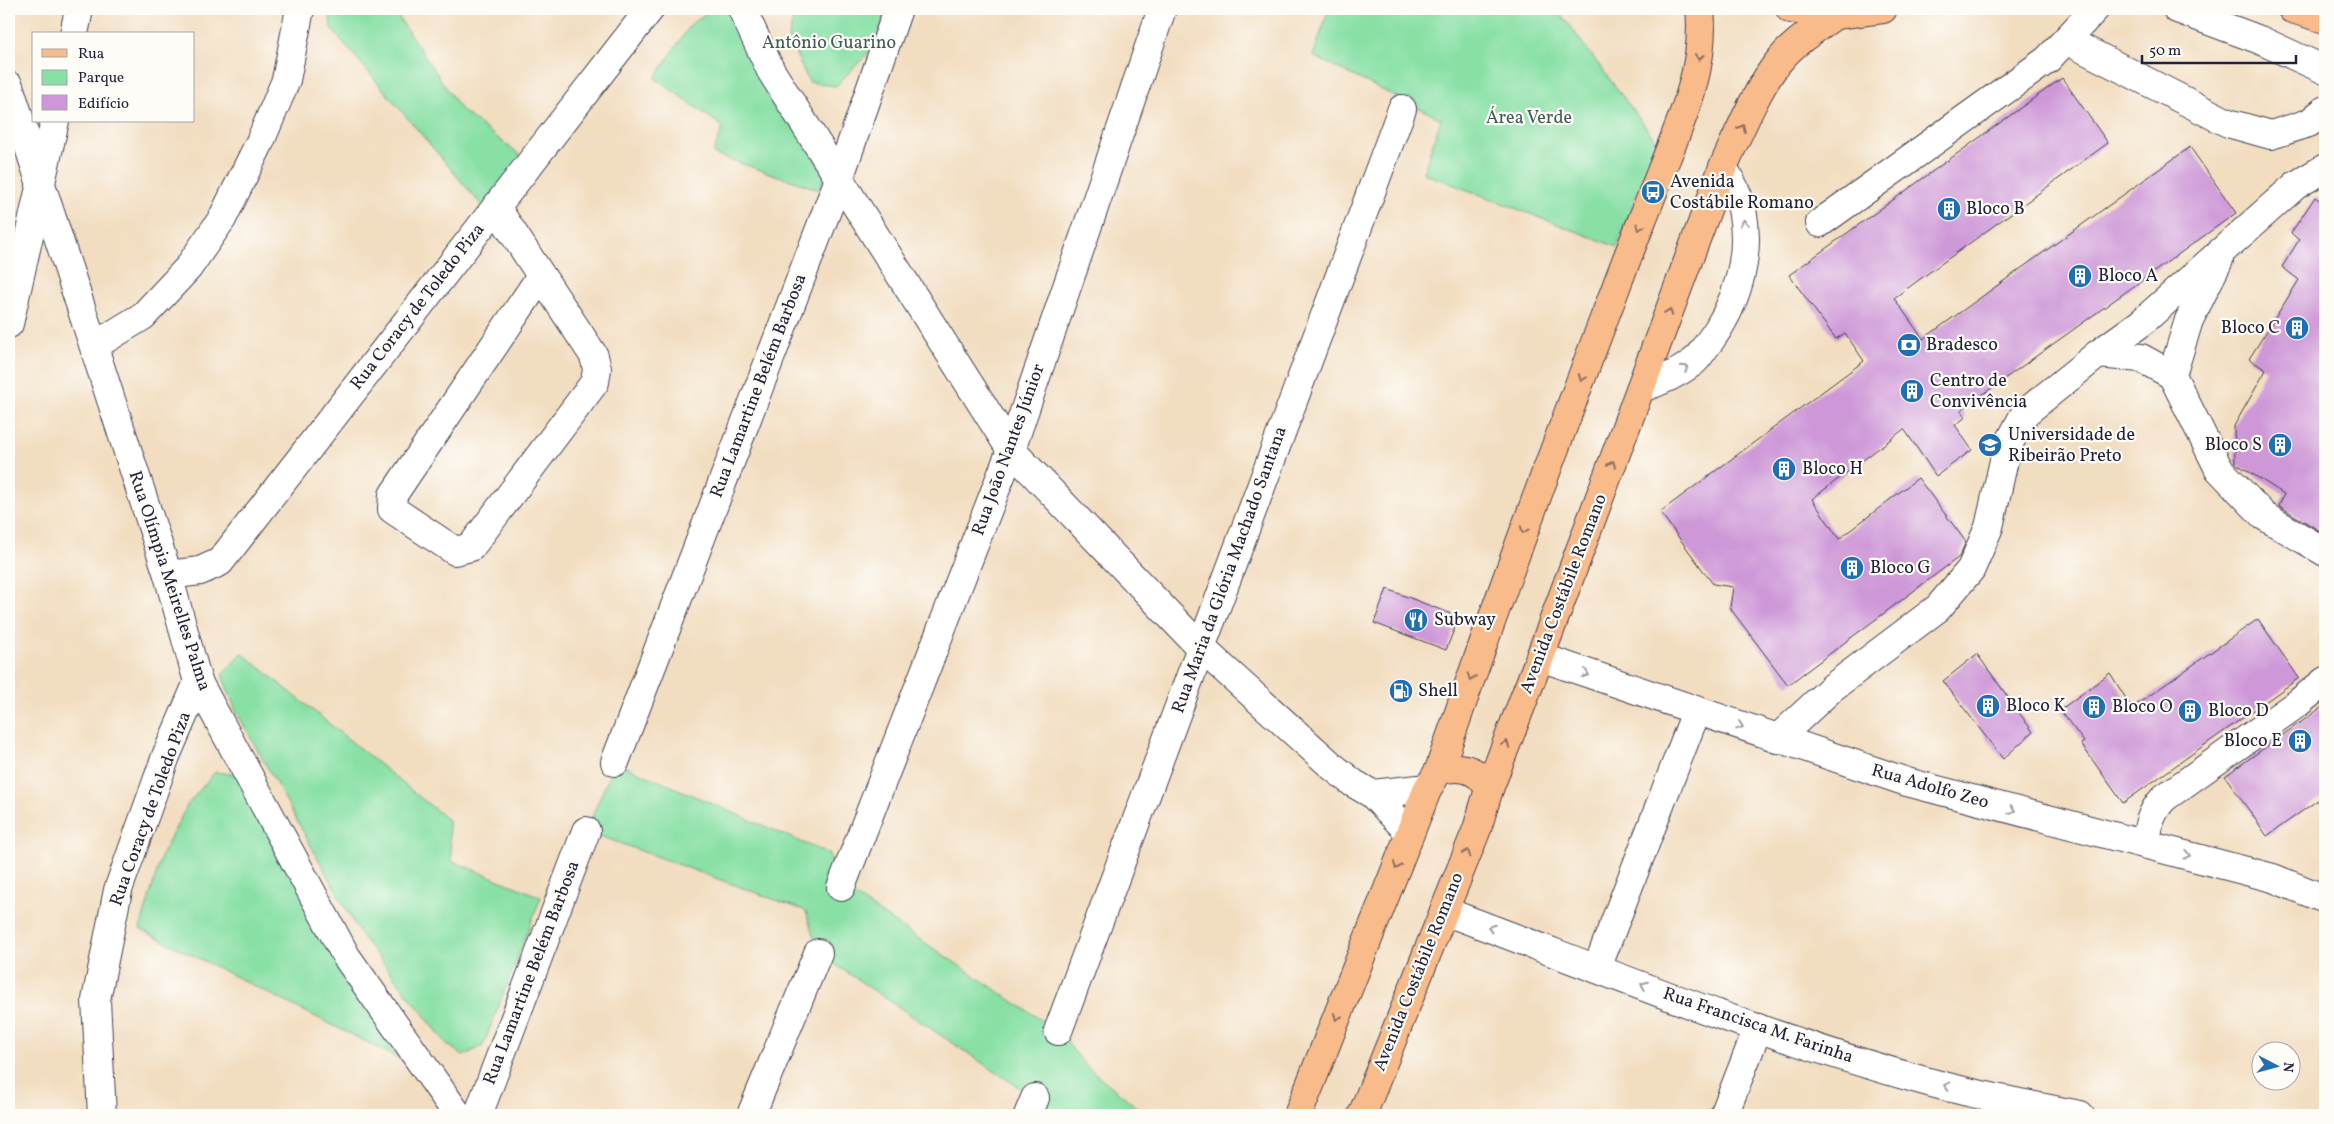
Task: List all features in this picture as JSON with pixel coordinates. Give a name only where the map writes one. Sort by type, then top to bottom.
[{"type":"main road","points":[[1298,1115],[1433,779],[1490,621],[1615,289],[1687,106],[1699,64],[1702,31],[1700,9]]},
{"type":"main road","points":[[1790,9],[1835,15],[1883,9]]},
{"type":"main road","points":[[2292,9],[2325,19]]},
{"type":"main road","name":"Avenida Costábile Romano","points":[[1362,1115],[1477,829],[1489,789],[1723,167],[1778,61],[1799,41],[1835,15]]},
{"type":"main road","points":[[1433,779],[1452,767],[1466,767],[1480,775],[1489,789]]},
{"type":"street","points":[[74,32],[80,9]]},
{"type":"street","points":[[94,346],[143,316],[188,268],[222,219],[260,142],[286,80],[300,9]]},
{"type":"street","name":"Rua Coracy de Toledo Piza","points":[[168,574],[200,571],[220,562],[650,9]]},
{"type":"street","points":[[742,9],[771,71],[838,180],[1011,450],[1201,648],[1333,767],[1353,783],[1372,794],[1410,833]]},
{"type":"street","name":"Rua Lamartine Belém Barbosa","points":[[615,762],[838,180],[898,9]]},
{"type":"street","name":"Rua João Nantes Júnior","points":[[841,887],[1011,450],[1162,9]]},
{"type":"street","points":[[1820,223],[2047,60],[2095,9]]},
{"type":"street","points":[[2177,9],[2260,40],[2325,70]]},
{"type":"street","points":[[2066,40],[2180,100],[2237,125],[2271,135],[2309,123],[2325,110]]},
{"type":"street","name":"Rua Olímpia Meirelles Palma","points":[[9,86],[168,574],[198,682],[346,956],[458,1115]]},
{"type":"street","name":"Rua Maria da Glória Machado Santana","points":[[1058,1030],[1402,109]]},
{"type":"street","points":[[9,324],[56,122]]},
{"type":"street","points":[[1641,388],[1667,380],[1694,362],[1716,334],[1730,307],[1740,276],[1746,242],[1742,208],[1723,167]]},
{"type":"street","points":[[1777,739],[1832,687],[1938,608],[1971,569],[1989,527],[2007,447],[2025,413],[2098,354],[2141,323],[2296,185],[2325,168]]},
{"type":"street","points":[[496,207],[594,356],[596,369],[594,382],[471,548],[455,551],[392,509],[393,495],[541,276]]},
{"type":"street","points":[[2172,375],[2188,320],[2227,245]]},
{"type":"street","points":[[2098,354],[2141,358],[2172,375],[2219,469],[2264,516],[2325,552]]},
{"type":"street","name":"Rua Adolfo Zeo","points":[[1540,657],[1696,712],[1907,782],[2273,878],[2325,899]]},
{"type":"street","points":[[2147,845],[2149,820],[2164,798],[2298,703],[2325,681]]},
{"type":"street","name":"Rua Coracy de Toledo Piza","points":[[102,1115],[96,1000],[118,890],[166,756],[198,682]]},
{"type":"street","points":[[1597,968],[1696,712]]},
{"type":"street","points":[[1372,794],[1433,779]]},
{"type":"street","name":"Rua Lamartine Belém Barbosa","points":[[478,1115],[586,831]]},
{"type":"street","name":"Rua Francisca M. Farinha","points":[[1444,911],[1758,1028],[1914,1078],[1982,1106],[2080,1115]]},
{"type":"street","points":[[751,1115],[818,953]]},
{"type":"street","points":[[1724,1115],[1758,1028]]},
{"type":"green space","points":[[330,9],[393,9],[461,110],[537,168],[495,221],[331,28]]},
{"type":"green space","points":[[712,9],[737,12],[824,176],[820,190],[713,154],[723,127],[655,78],[691,24]]},
{"type":"green space","name":"Antônio Guarino","points":[[796,9],[887,9],[874,47],[836,86],[809,82],[788,38]]},
{"type":"green space","name":"Área Verde","points":[[1329,9],[1557,9],[1656,141],[1617,247],[1423,173],[1441,119],[1313,56]]},
{"type":"green space","points":[[242,653],[448,820],[452,861],[541,897],[483,1046],[463,1056],[447,1044],[360,934],[236,711],[222,675]]},
{"type":"green space","points":[[615,762],[829,854],[841,887],[1058,1031],[1085,1065],[1147,1115],[1060,1115],[818,953],[806,911],[586,831]]},
{"type":"green space","points":[[215,772],[248,776],[414,1066],[140,929],[162,854],[188,804]]},
{"type":"building","points":[[2062,78],[2108,143],[1894,298],[1923,339],[2190,147],[2236,213],[1961,410],[1966,417],[1955,425],[1972,450],[1936,476],[1904,429],[1812,499],[1839,539],[1918,478],[1966,542],[1959,557],[1788,685],[1730,608],[1733,587],[1713,584],[1660,512],[1864,361],[1845,333],[1836,339],[1789,275]]},
{"type":"building","points":[[2315,197],[2325,204],[2325,534],[2279,506],[2284,494],[2235,463],[2234,426],[2266,370],[2249,359],[2299,280],[2282,267],[2299,240],[2291,233]]},
{"type":"building","name":"Subway","points":[[1387,589],[1459,617],[1446,650],[1374,623]]},
{"type":"building","name":"Bloco D","points":[[2258,619],[2299,678],[2123,803],[2081,744],[2084,742],[2060,710],[2110,673],[2132,708]]},
{"type":"building","name":"Bloco K","points":[[1977,654],[2033,732],[2003,759],[1943,681]]},
{"type":"building","name":"Bloco E","points":[[2325,705],[2325,795],[2267,836],[2225,776]]},
{"type":"place","name":"Avenida Costábile Romano","points":[[1653,192]]},
{"type":"place","name":"Bloco B","points":[[1949,209]]},
{"type":"place","name":"Bloco A","points":[[2080,276]]},
{"type":"place","name":"Bloco C","points":[[2297,328]]},
{"type":"place","name":"Bradesco","points":[[1909,345]]},
{"type":"place","name":"Centro de Convivência","points":[[1912,391]]},
{"type":"place","name":"Universidade de Ribeirão Preto","points":[[1990,445]]},
{"type":"place","name":"Bloco S","points":[[2280,445]]},
{"type":"place","name":"Bloco H","points":[[1784,469]]},
{"type":"place","name":"Bloco G","points":[[1852,568]]},
{"type":"place","name":"Subway","points":[[1416,620]]},
{"type":"place","name":"Shell","points":[[1401,691]]},
{"type":"place","name":"Bloco K","points":[[1988,706]]},
{"type":"place","name":"Bloco O","points":[[2094,707]]},
{"type":"place","name":"Bloco D","points":[[2190,711]]},
{"type":"place","name":"Bloco E","points":[[2300,741]]}]
